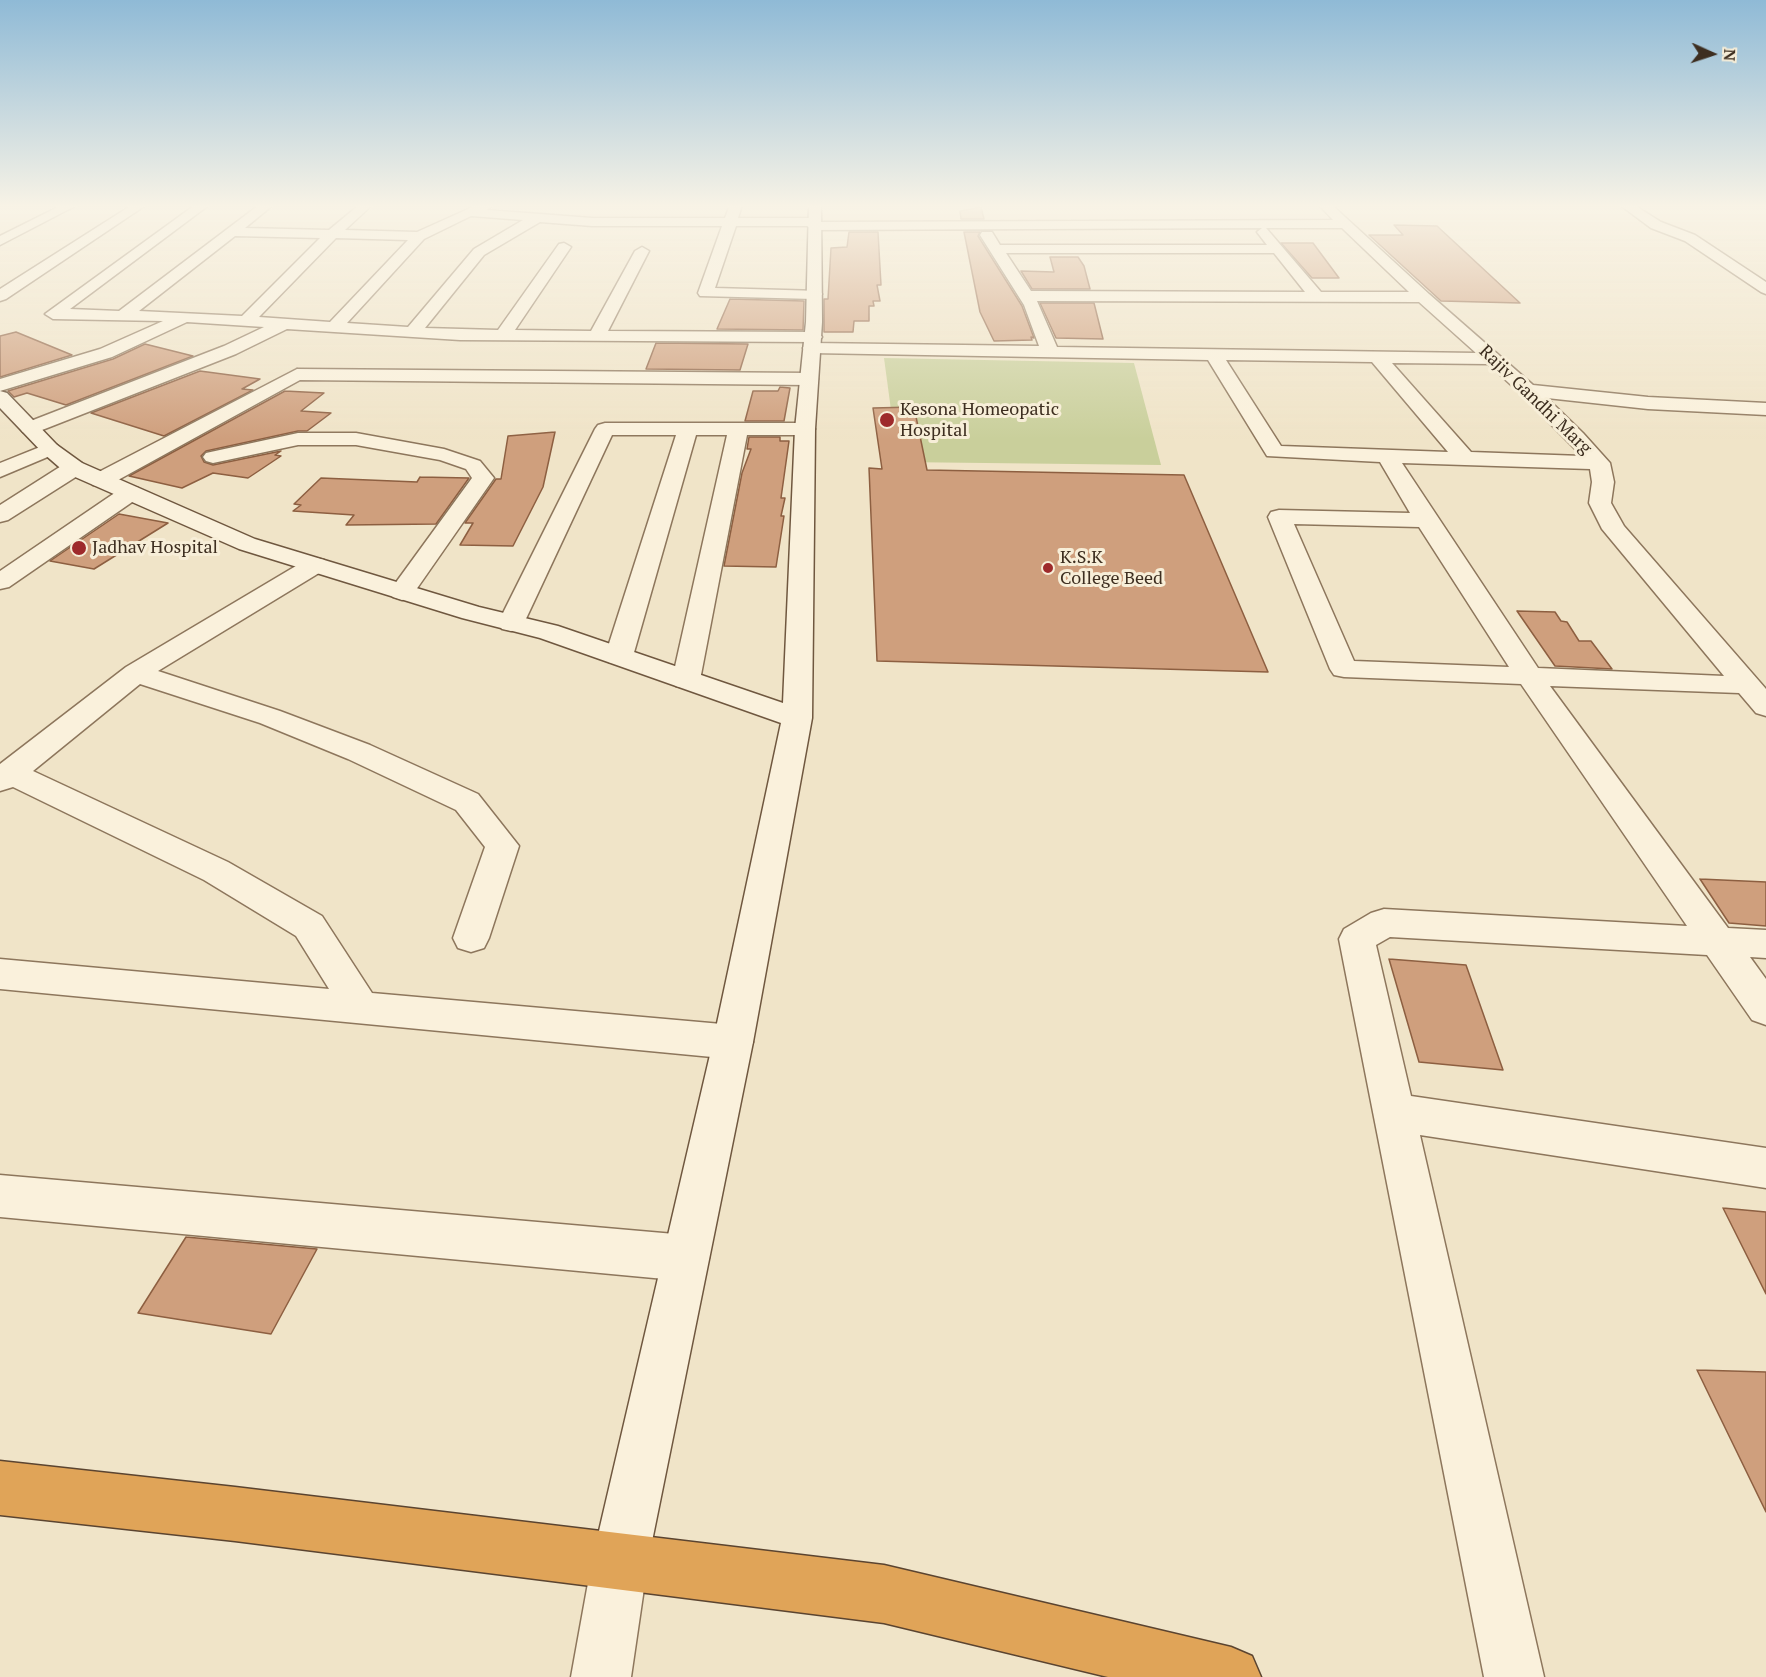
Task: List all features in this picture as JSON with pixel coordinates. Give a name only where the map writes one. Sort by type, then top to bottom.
[{"type":"highway","points":[[0,1488],[235,1514],[884,1594],[1232,1677]]},
{"type":"street","points":[[0,296],[20,283]]},
{"type":"street","points":[[95,283],[53,314],[184,317],[412,333],[503,336],[597,336],[812,342],[1050,352],[1494,359]]},
{"type":"street","points":[[124,315],[165,283]]},
{"type":"street","points":[[246,321],[284,283]]},
{"type":"street","points":[[334,327],[375,283]]},
{"type":"street","points":[[412,333],[453,283]]},
{"type":"street","points":[[503,336],[539,283]]},
{"type":"street","points":[[597,336],[625,283]]},
{"type":"street","points":[[709,283],[706,293],[814,294]]},
{"type":"street","points":[[602,1677],[620,1562],[733,1042],[797,718],[805,429],[814,283]]},
{"type":"street","points":[[1019,283],[1027,296],[1050,352]]},
{"type":"street","points":[[1306,283],[1317,297]]},
{"type":"street","name":"Rajiv Gandhi Marg","points":[[1408,283],[1528,390],[1599,463],[1603,482],[1600,503],[1614,529],[1766,707]]},
{"type":"street","points":[[1027,296],[1423,297]]},
{"type":"street","points":[[0,385],[106,353],[184,317]]},
{"type":"street","points":[[0,514],[77,464],[230,350],[286,323]]},
{"type":"street","points":[[1214,354],[1274,452],[1599,463]]},
{"type":"street","points":[[1377,357],[1465,458]]},
{"type":"street","points":[[0,471],[77,464],[297,374],[809,379]]},
{"type":"street","points":[[1528,390],[1648,403],[1766,409]]},
{"type":"street","points":[[0,397],[77,464],[247,544],[402,592],[549,632],[797,718]]},
{"type":"street","points":[[512,623],[605,429],[805,429]]},
{"type":"street","points":[[619,656],[688,429]]},
{"type":"street","points":[[686,680],[738,429]]},
{"type":"street","points":[[213,457],[298,439],[356,440],[444,455],[472,465],[483,478],[402,592]]},
{"type":"street","points":[[1387,456],[1426,520],[1529,676],[1766,1008]]},
{"type":"street","points":[[0,582],[77,464]]},
{"type":"street","points":[[1426,520],[1279,517],[1344,669],[1746,685]]},
{"type":"street","points":[[315,565],[136,673],[5,776],[216,871],[309,926],[362,1008]]},
{"type":"street","points":[[136,673],[270,717],[359,752],[467,802],[502,846],[471,938]]},
{"type":"street","points":[[1514,1677],[1357,939],[1384,923],[1766,944]]},
{"type":"street","points":[[0,974],[733,1042]]},
{"type":"street","points":[[1394,1112],[1766,1168]]},
{"type":"street","points":[[0,1196],[686,1258]]},
{"type":"green space","points":[[884,358],[1134,363],[1161,465],[898,462]]},
{"type":"building","points":[[829,283],[881,283],[877,285],[880,301],[873,301],[874,306],[869,306],[869,321],[854,321],[853,332],[824,332],[824,299],[828,299]]},
{"type":"building","points":[[974,283],[1008,283],[1022,306],[1034,338],[1031,337],[1032,340],[994,341],[980,312]]},
{"type":"building","points":[[1028,283],[1089,283],[1090,289],[1032,289]]},
{"type":"building","points":[[1422,283],[1499,283],[1520,303],[1441,301]]},
{"type":"building","points":[[730,299],[804,301],[803,330],[717,329]]},
{"type":"building","points":[[1040,303],[1094,303],[1103,339],[1056,338]]},
{"type":"building","points":[[16,332],[72,355],[0,377],[0,336]]},
{"type":"building","points":[[656,343],[748,344],[740,370],[646,369]]},
{"type":"building","points":[[145,344],[193,356],[66,405],[27,393],[14,397],[8,391],[113,359]]},
{"type":"building","points":[[200,371],[260,379],[242,389],[253,390],[164,436],[91,413]]},
{"type":"building","points":[[780,387],[790,388],[784,421],[745,421],[753,391],[778,391]]},
{"type":"building","points":[[285,391],[324,393],[301,411],[331,413],[307,431],[206,451],[201,456],[204,462],[213,465],[281,451],[275,455],[281,456],[248,478],[213,473],[182,488],[129,476]]},
{"type":"building","name":"K.S.K College Beed","points":[[914,407],[927,470],[1184,475],[1268,672],[877,661],[869,468],[882,469],[873,408]]},
{"type":"building","points":[[555,432],[543,487],[513,546],[460,545],[473,523],[465,523],[496,479],[501,479],[508,436]]},
{"type":"building","points":[[749,437],[780,437],[780,441],[789,441],[781,498],[785,498],[781,516],[784,516],[776,567],[724,566],[742,473],[751,449],[747,449]]},
{"type":"building","points":[[420,477],[469,478],[436,524],[346,525],[354,515],[293,511],[301,505],[294,504],[321,478],[417,482]]},
{"type":"building","points":[[119,514],[168,523],[94,569],[50,561]]},
{"type":"building","points":[[1517,611],[1555,612],[1561,621],[1567,622],[1579,641],[1591,641],[1612,669],[1555,666]]},
{"type":"building","points":[[1700,879],[1766,882],[1766,926],[1729,923]]},
{"type":"building","points":[[1389,959],[1466,965],[1503,1070],[1419,1062]]},
{"type":"building","points":[[1723,1208],[1766,1212],[1766,1294]]},
{"type":"building","points":[[186,1237],[317,1249],[271,1334],[138,1313]]},
{"type":"building","points":[[1697,1370],[1766,1372],[1766,1512]]},
{"type":"place","name":"Kesona Homeopatic Hospital","points":[[887,420]]},
{"type":"place","name":"Jadhav Hospital","points":[[79,548]]},
{"type":"place","name":"K.S.K College Beed","points":[[1048,568]]}]
